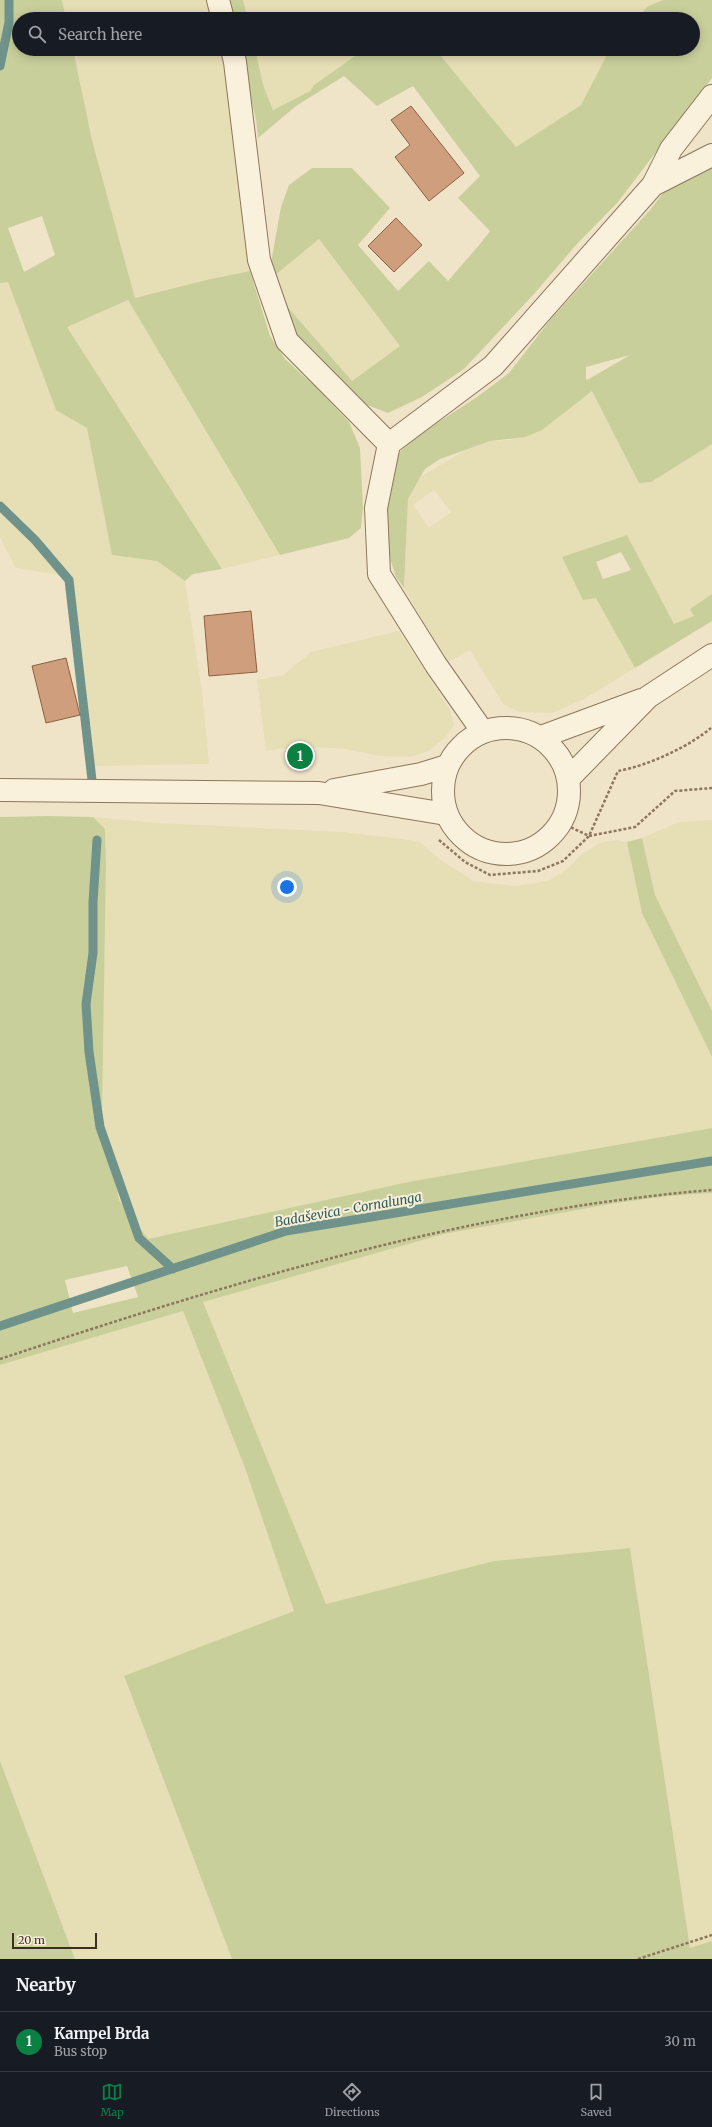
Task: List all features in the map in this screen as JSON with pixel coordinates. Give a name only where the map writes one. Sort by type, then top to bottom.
[{"type":"street","points":[[218,0],[221,12]]},
{"type":"street","points":[[234,56],[259,260],[286,341],[389,444]]},
{"type":"street","points":[[483,732],[436,665],[379,574],[376,508],[389,444],[494,366],[652,185],[671,149],[712,96]]},
{"type":"street","points":[[652,185],[712,155]]},
{"type":"street","points":[[569,778],[648,697],[712,655]]},
{"type":"street","points":[[541,737],[648,697]]},
{"type":"street","points":[[501,728],[520,729],[541,737],[552,746],[564,762],[569,778],[570,795],[562,823],[542,844],[523,852],[503,854],[483,849],[465,839],[446,814],[442,799],[442,782],[448,766],[465,744],[483,732],[501,728]]},
{"type":"street","points":[[319,793],[421,774],[448,766]]},
{"type":"street","points":[[0,790],[319,793],[446,814]]},
{"type":"path","points":[[562,823],[589,836],[635,827],[675,791],[712,788]]},
{"type":"path","points":[[0,1359],[297,1266],[439,1231],[519,1216],[676,1193],[712,1190]]},
{"type":"path","points":[[638,1959],[712,1935]]},
{"type":"shaded area","points":[[62,0],[211,0],[214,12],[65,12]]},
{"type":"shaded area","points":[[243,0],[663,0],[648,6],[643,12],[246,12]]},
{"type":"shaded area","points":[[74,56],[224,56],[249,221],[250,271],[206,280],[135,298],[92,140]]},
{"type":"shaded area","points":[[257,56],[355,56],[314,85],[310,91],[272,110],[264,88]]},
{"type":"shaded area","points":[[441,56],[606,56],[581,105],[516,147]]},
{"type":"shaded area","points":[[319,239],[400,346],[352,381],[279,297],[273,277]]},
{"type":"shaded area","points":[[8,282],[56,410],[87,427],[112,555],[157,561],[185,581],[202,691],[209,764],[95,766],[82,650],[66,576],[16,568],[0,537],[0,283]]},
{"type":"shaded area","points":[[128,300],[280,555],[222,569],[67,327]]},
{"type":"shaded area","points":[[592,390],[603,410],[651,482],[712,444],[712,594],[690,609],[694,616],[674,625],[627,535],[562,557],[596,598],[635,668],[584,699],[552,713],[520,712],[503,704],[470,650],[446,663],[404,588],[408,498],[422,476],[467,449],[490,441],[509,440],[542,430]],"holes":[[[434,490],[451,512],[429,528],[413,505]]]},
{"type":"shaded area","points":[[399,631],[450,710],[454,725],[444,739],[428,751],[410,757],[380,756],[345,749],[298,746],[266,751],[257,680],[283,675],[311,652]]},
{"type":"shaded area","points":[[93,817],[158,823],[343,832],[418,841],[442,861],[473,881],[514,886],[550,880],[570,867],[580,855],[602,842],[619,840],[627,842],[642,913],[712,1057],[712,1128],[408,1182],[148,1239],[119,1200],[102,1117],[106,866],[105,829]]},
{"type":"shaded area","points":[[712,820],[712,1011],[655,895],[642,838],[679,822]]},
{"type":"shaded area","points":[[712,1193],[712,1941],[690,1948],[630,1548],[494,1561],[326,1604],[202,1302],[444,1234],[610,1204],[668,1196]]},
{"type":"shaded area","points":[[183,1311],[245,1468],[294,1611],[124,1677],[232,1959],[75,1959],[0,1761],[0,1365]]},
{"type":"green space","points":[[0,0],[62,0],[65,12],[12,12],[12,56],[74,56],[92,140],[135,298],[206,280],[250,271],[270,336],[285,359],[317,388],[349,422],[360,448],[363,508],[361,528],[349,538],[280,555],[128,300],[67,327],[222,569],[193,574],[185,581],[157,561],[112,555],[87,428],[56,410],[8,282],[0,283]],"holes":[[[42,216],[55,255],[24,272],[8,228]]]},
{"type":"green space","points":[[226,0],[243,0],[246,12],[229,12]]},
{"type":"green space","points":[[663,0],[712,0],[712,78],[618,202],[576,245],[534,294],[464,369],[422,397],[388,413],[367,405],[343,388],[288,324],[279,297],[352,381],[400,346],[319,239],[273,277],[270,268],[281,207],[289,185],[312,168],[352,168],[390,208],[358,245],[398,291],[429,261],[448,281],[490,231],[458,198],[480,176],[413,86],[377,106],[344,76],[296,106],[258,138],[256,119],[240,56],[257,56],[264,88],[273,110],[310,91],[314,85],[355,56],[441,56],[516,147],[581,105],[606,56],[700,56],[700,12],[643,12],[648,6]]},
{"type":"green space","points":[[712,167],[712,444],[651,482],[639,483],[592,391],[542,430],[525,437],[490,441],[440,459],[425,469],[408,499],[404,588],[396,577],[387,549],[386,506],[397,455],[414,438],[477,397],[509,373],[551,319],[650,210],[667,188]],"holes":[[[630,355],[587,380],[586,367]]]},
{"type":"green space","points":[[627,535],[674,624],[694,616],[690,609],[712,594],[712,621],[635,668],[596,598],[583,600],[562,557]],"holes":[[[621,552],[631,570],[603,579],[596,562]]]},
{"type":"green space","points":[[0,817],[93,817],[105,829],[106,866],[102,1117],[119,1200],[148,1239],[408,1182],[712,1128],[712,1193],[668,1196],[610,1204],[444,1234],[203,1302],[326,1604],[494,1561],[630,1548],[690,1948],[712,1941],[712,1959],[232,1959],[124,1676],[294,1611],[245,1468],[183,1311],[0,1365]],"holes":[[[127,1266],[138,1297],[73,1313],[65,1280]]]},
{"type":"green space","points":[[642,838],[655,895],[712,1011],[712,1057],[642,913],[627,842]]},
{"type":"green space","points":[[0,1761],[75,1959],[0,1959]]},
{"type":"building","points":[[411,106],[464,173],[429,201],[395,157],[410,145],[391,120]]},
{"type":"building","points":[[396,218],[422,245],[394,272],[368,246]]},
{"type":"building","points":[[251,611],[257,672],[209,676],[204,616]]},
{"type":"building","points":[[66,658],[80,715],[46,723],[32,666]]},
{"type":"waterway","points":[[0,66],[9,22],[9,0]]},
{"type":"waterway","points":[[0,506],[35,540],[69,580],[92,780]]},
{"type":"waterway","points":[[97,840],[93,902],[93,953],[86,1004],[89,1052],[100,1127],[139,1238],[173,1269]]},
{"type":"waterway","name":"Badaševica - Cornalunga","points":[[0,1326],[286,1231],[712,1161]]},
{"type":"place","name":"Kampel Brda","points":[[300,756]]}]
